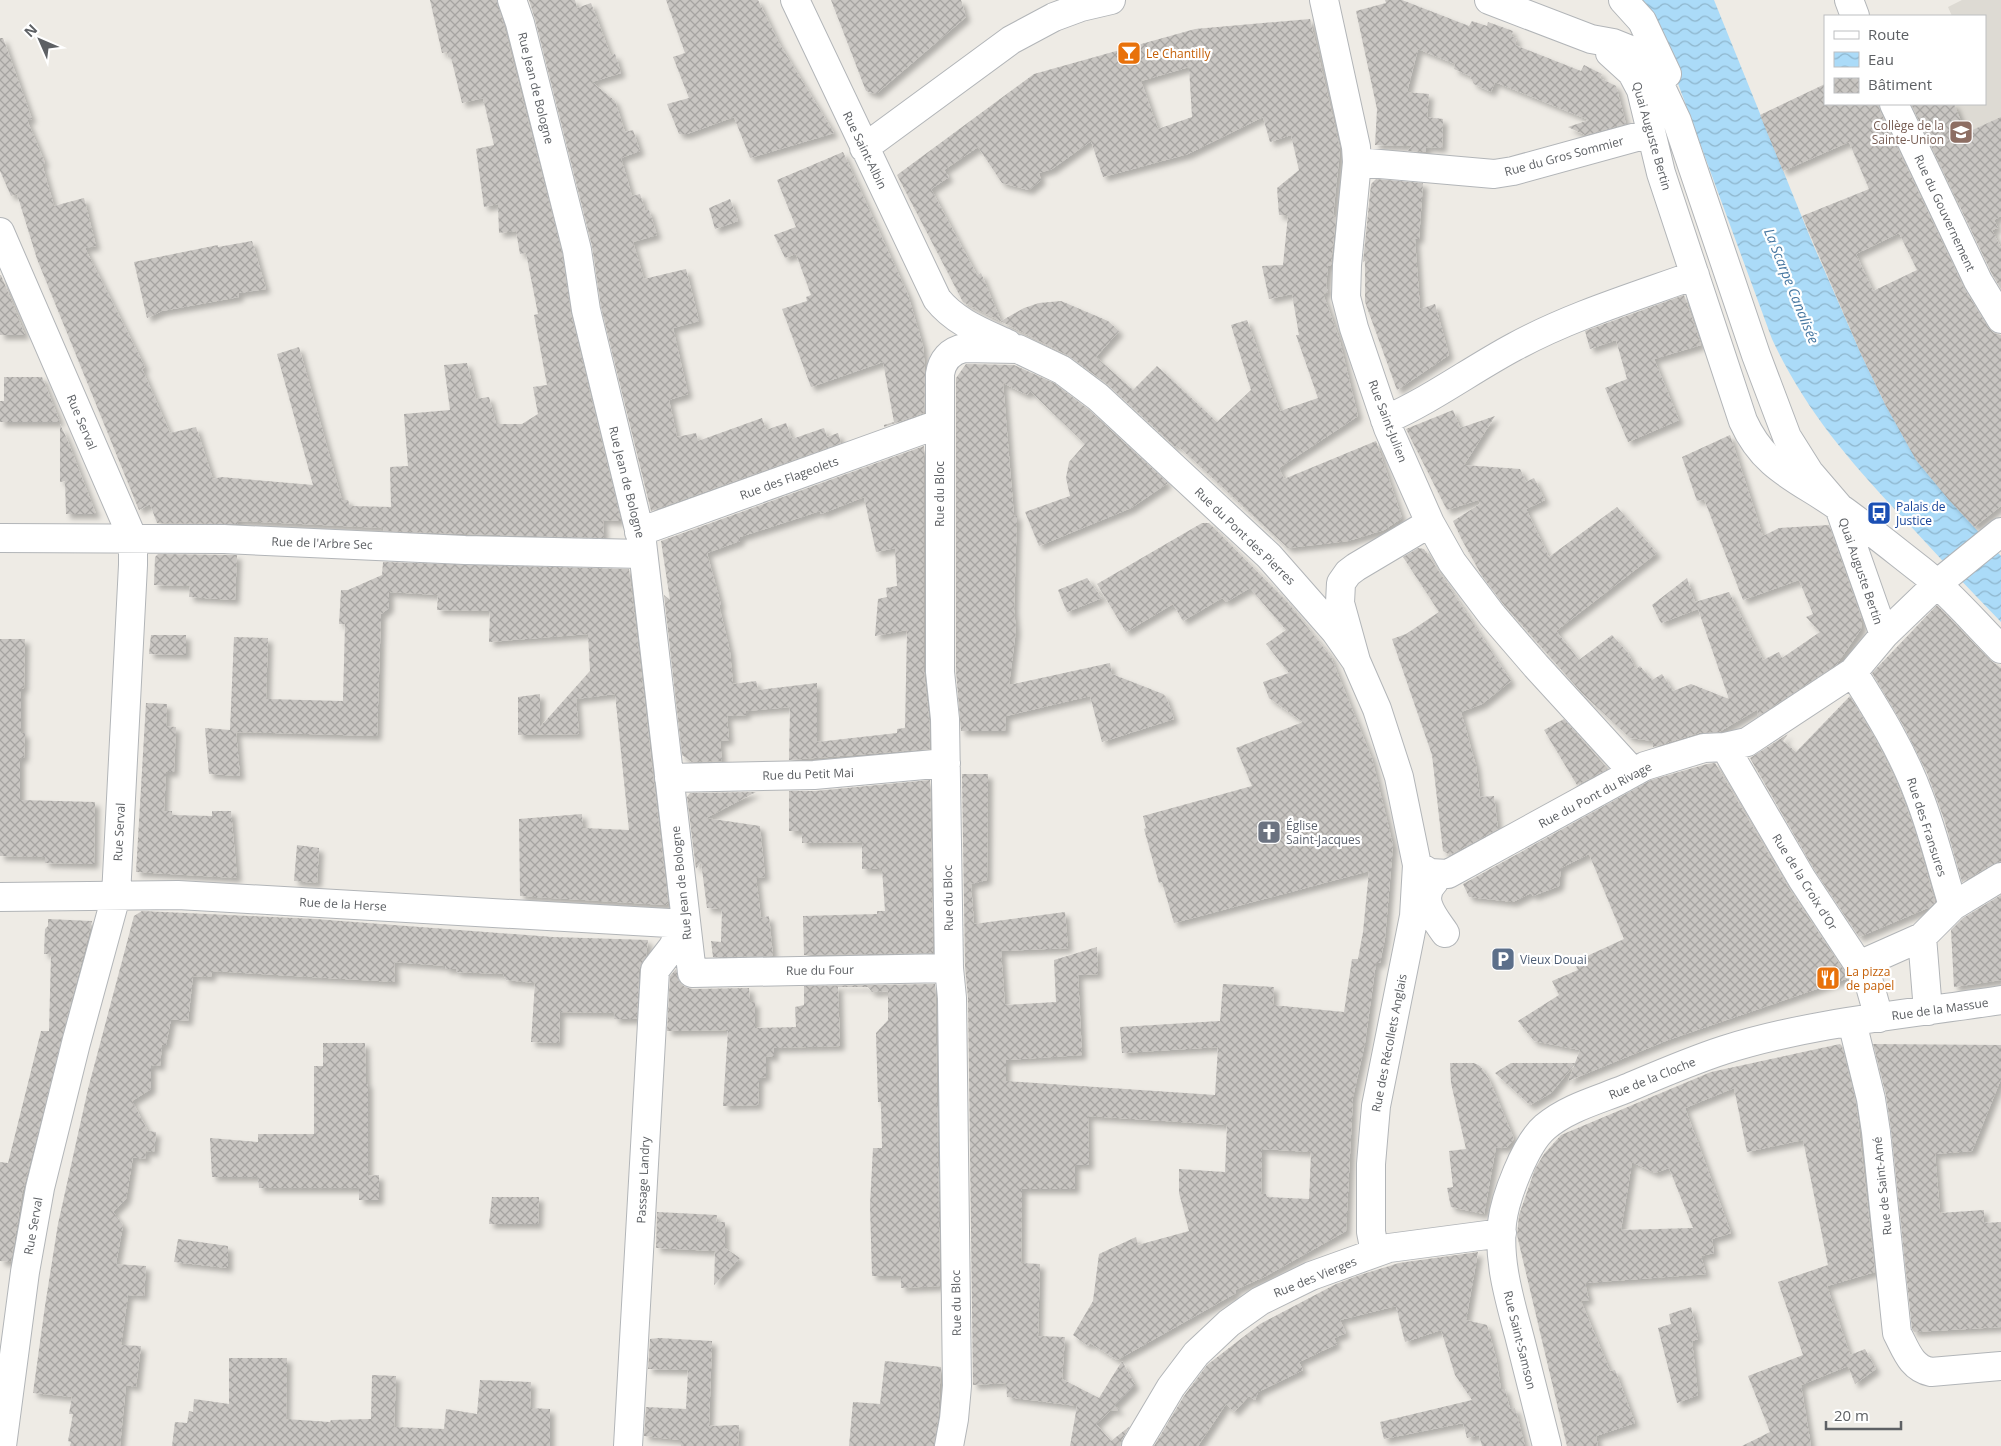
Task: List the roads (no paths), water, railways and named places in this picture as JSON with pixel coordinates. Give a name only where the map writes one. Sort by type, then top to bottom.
[{"type":"street","name":"Rue Jean de Bologne","points":[[512,0],[520,23],[577,250],[586,310],[641,543],[692,973]]},
{"type":"street","name":"Rue Saint-Albin","points":[[795,0],[937,299]]},
{"type":"street","points":[[864,148],[1011,40],[1054,17],[1081,7],[1110,0]]},
{"type":"street","name":"Rue Saint-Julien","points":[[1324,0],[1326,16],[1354,133],[1357,162],[1347,266],[1346,298],[1354,328],[1385,420],[1430,523],[1452,562],[1492,615],[1536,666],[1634,772]]},
{"type":"street","points":[[1489,0],[1591,39]]},
{"type":"street","points":[[1623,0],[1642,21],[1670,81],[1664,91]]},
{"type":"street","points":[[1849,0],[1855,15]]},
{"type":"street","name":"Quai Auguste Bertin","points":[[1591,39],[1628,48],[1651,66],[1664,91],[1756,355],[1787,437],[1809,472],[1839,507],[1884,635]]},
{"type":"street","name":"Quai Auguste Bertin","points":[[1591,39],[1615,56],[1632,73],[1641,90],[1661,173],[1743,420],[1754,442],[1766,457],[1781,469],[1839,507],[1941,580],[2001,649]]},
{"type":"street","name":"Rue du Gouvernement","points":[[1894,105],[1978,281],[2001,320]]},
{"type":"street","name":"Rue du Gros Sommier","points":[[1357,162],[1481,174],[1513,171],[1651,133]]},
{"type":"street","name":"Rue Serval","points":[[0,232],[133,539],[116,896],[76,1043],[40,1188],[25,1272],[2,1446]]},
{"type":"street","points":[[1385,420],[1432,396],[1514,347],[1570,319],[1694,275]]},
{"type":"street","name":"Rue du Pont des Pierres","points":[[937,299],[944,308],[961,321],[1062,370],[1098,397],[1269,556],[1335,632],[1356,661]]},
{"type":"street","name":"Rue du Pont des Pierres","points":[[951,354],[957,350],[971,347],[1018,349]]},
{"type":"street","name":"Rue du Bloc","points":[[949,1446],[957,1386],[952,998],[949,968],[946,763],[940,672],[939,424],[941,366],[951,354]]},
{"type":"street","name":"Rue des Flageolets","points":[[641,543],[939,424]]},
{"type":"street","points":[[1356,661],[1340,603],[1341,583],[1348,573],[1356,567],[1430,523]]},
{"type":"street","name":"Rue du Pont du Rivage","points":[[1445,933],[1428,907],[1426,896],[1434,882],[1645,766],[1704,748],[1725,747],[1747,742],[1853,672],[1884,635],[1941,580],[1998,534]]},
{"type":"street","name":"Rue de l'Arbre Sec","points":[[0,538],[224,539],[465,550],[641,543]]},
{"type":"street","name":"Rue des Récollets Anglais","points":[[1356,661],[1377,708],[1399,776],[1417,865],[1414,916],[1376,1106],[1371,1164],[1371,1232],[1375,1252]]},
{"type":"street","name":"Rue des Fransures","points":[[1853,672],[1888,729],[1915,786],[1953,906]]},
{"type":"street","name":"Rue de la Croix d'Or","points":[[1725,747],[1802,879],[1868,979],[1866,1020]]},
{"type":"street","name":"Rue du Petit Mai","points":[[669,778],[814,775],[946,763]]},
{"type":"street","points":[[1417,865],[1430,873],[1448,874]]},
{"type":"street","points":[[1859,965],[1922,937],[1953,906],[2001,877]]},
{"type":"street","name":"Rue de la Herse","points":[[0,897],[178,895],[686,924]]},
{"type":"street","points":[[1414,916],[1430,927],[1445,933]]},
{"type":"street","name":"Passage Landry","points":[[628,1446],[655,970],[672,948],[686,924]]},
{"type":"street","points":[[1403,972],[1416,951],[1445,933]]},
{"type":"street","points":[[1922,937],[1928,1011]]},
{"type":"street","name":"Rue du Four","points":[[692,973],[949,968]]},
{"type":"street","name":"Rue de la Massue","points":[[1866,1020],[2001,1000]]},
{"type":"street","name":"Rue de la Cloche","points":[[1502,1233],[1506,1204],[1519,1168],[1542,1129],[1564,1114],[1725,1050],[1803,1031],[1866,1020]]},
{"type":"street","name":"Rue de Saint-Amé","points":[[1866,1020],[1871,1099],[1897,1333],[1906,1350],[1920,1369],[1932,1372],[2001,1366]]},
{"type":"street","name":"Rue des Vierges","points":[[1136,1446],[1155,1411],[1183,1369],[1229,1323],[1274,1292],[1375,1252],[1408,1244],[1502,1233]]},
{"type":"street","name":"Rue Saint-Samson","points":[[1502,1233],[1505,1278],[1547,1446]]},
{"type":"water","name":"La Scarpe Canalisée","points":[[1633,0],[1714,0],[1812,242],[1886,406],[1974,527],[2001,556],[2001,622],[1866,477],[1830,435],[1799,389],[1772,339],[1666,51]]},
{"type":"place","name":"Le Chantilly","points":[[1129,53]]},
{"type":"place","name":"Collège de la Sainte-Union","points":[[1961,132]]},
{"type":"place","name":"Palais de Justice","points":[[1879,513]]},
{"type":"place","name":"Église Saint-Jacques","points":[[1269,832]]},
{"type":"place","name":"Vieux Douai","points":[[1503,959]]},
{"type":"place","name":"La pizza de papel","points":[[1828,978]]}]
